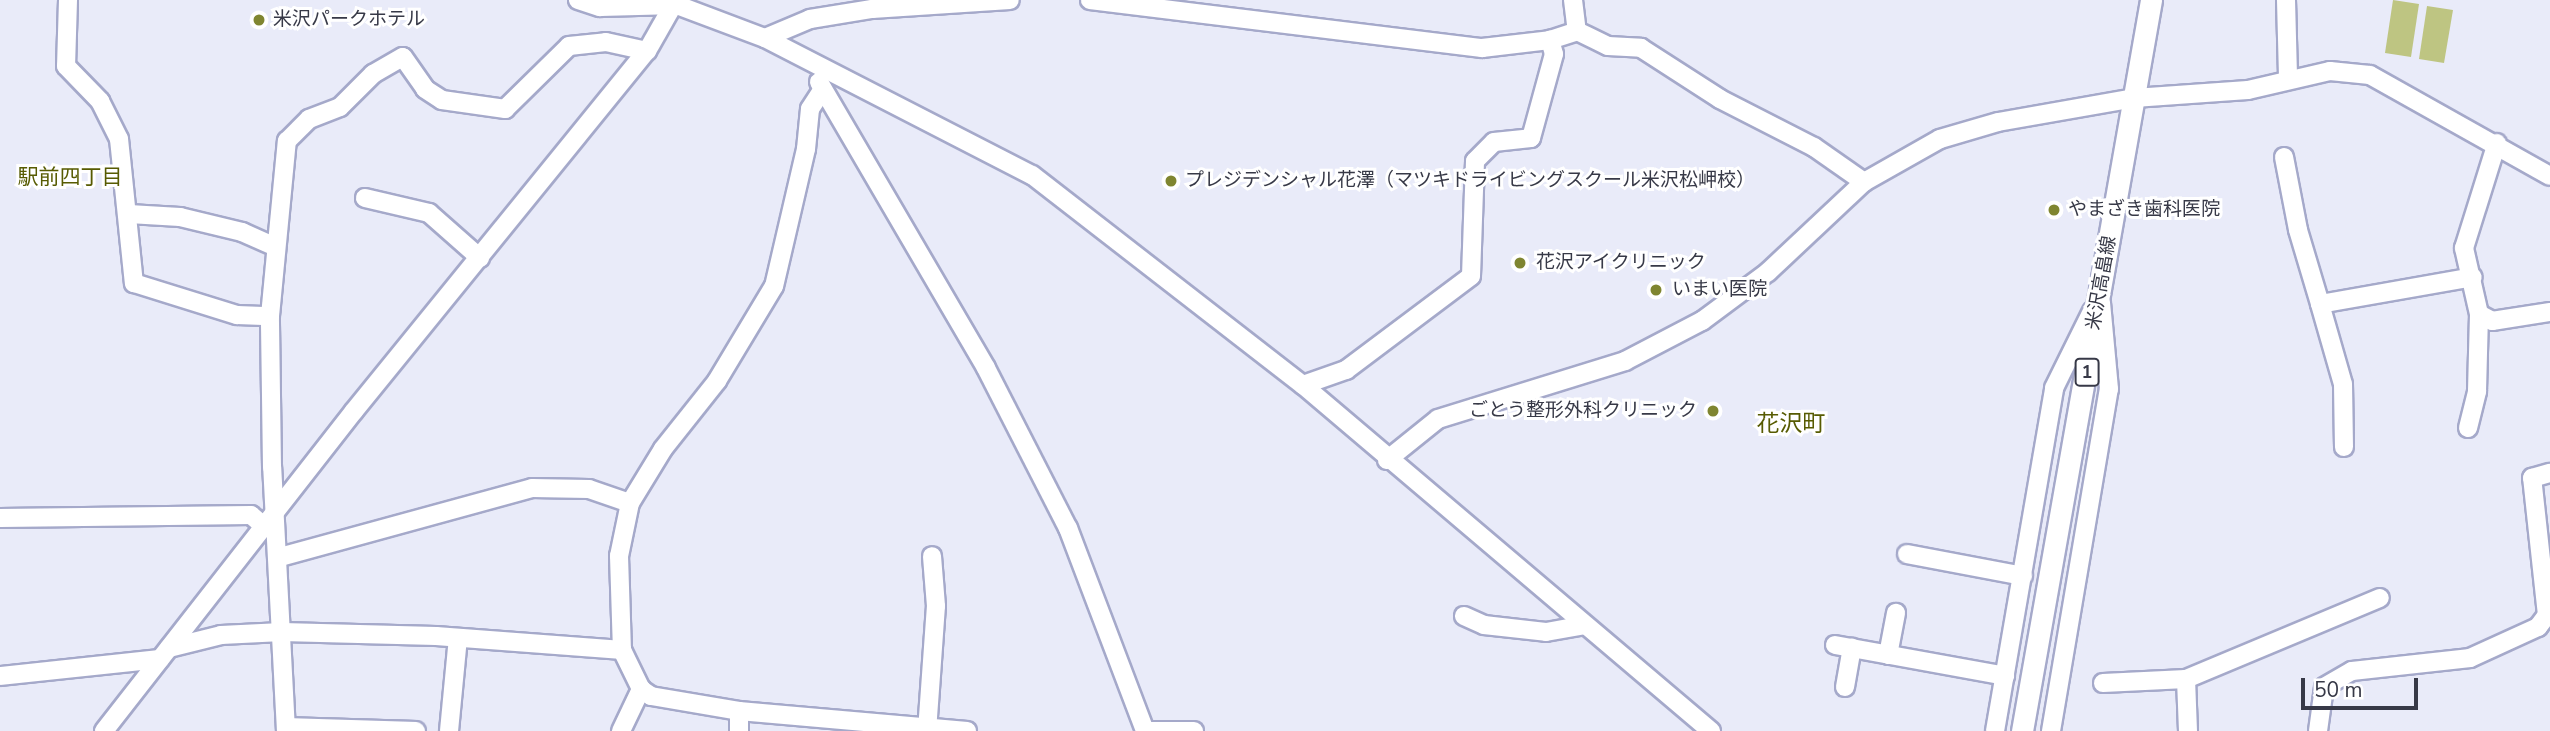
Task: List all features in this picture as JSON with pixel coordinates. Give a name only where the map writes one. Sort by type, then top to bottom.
[{"type":"main road","name":"米沢高畠線","points":[[2022,731],[2151,0]]},
{"type":"street","points":[[68,0],[66,66],[100,101],[119,139],[129,214],[134,283],[237,315],[270,316]]},
{"type":"street","points":[[578,0],[600,7],[676,2],[765,38],[1032,175],[1303,385],[1387,460],[1711,731]]},
{"type":"street","points":[[765,38],[810,19],[860,10],[1010,0]]},
{"type":"street","points":[[1090,0],[1482,48],[1550,40],[1577,31],[1608,46],[1641,48],[1720,99],[1814,147],[1864,182]]},
{"type":"street","points":[[1573,0],[1577,31]]},
{"type":"street","points":[[2286,0],[2288,77]]},
{"type":"street","points":[[104,731],[277,513],[354,411],[647,51],[676,2]]},
{"type":"street","points":[[1303,385],[1346,370],[1471,276],[1475,160],[1494,142],[1531,138],[1554,54],[1550,40]]},
{"type":"street","points":[[416,731],[286,729],[270,316],[287,141],[309,120],[340,107],[373,74],[403,57],[425,89],[442,100],[505,109],[569,47],[606,42],[647,51]]},
{"type":"street","points":[[816,65],[821,92],[986,368],[1055,503],[1145,731],[1194,731]]},
{"type":"street","points":[[1387,460],[1438,419],[1625,361],[1702,321],[1768,272],[1864,182],[1940,139],[1998,122],[2134,99],[2248,90],[2288,77],[2330,71],[2370,75],[2550,176]]},
{"type":"street","points":[[821,92],[810,109],[806,149],[774,286],[717,381],[663,449],[630,503],[618,556],[622,650],[641,689],[651,696],[739,711],[927,730],[967,731]]},
{"type":"street","points":[[2468,428],[2477,391],[2479,314],[2473,277],[2464,248],[2497,144]]},
{"type":"street","points":[[2284,157],[2298,230],[2343,384],[2344,447]]},
{"type":"street","points":[[365,198],[429,213],[480,258]]},
{"type":"street","points":[[129,214],[180,217],[242,232],[275,247]]},
{"type":"street","points":[[2320,304],[2473,277]]},
{"type":"street","points":[[1995,731],[2054,388],[2100,295]]},
{"type":"street","points":[[2051,731],[2109,389],[2100,295]]},
{"type":"street","points":[[2479,314],[2492,321],[2550,312]]},
{"type":"street","points":[[2318,731],[2324,687],[2352,671],[2470,657],[2538,627],[2547,615],[2546,559],[2532,478],[2550,473]]},
{"type":"street","points":[[280,557],[531,488],[589,489],[630,503]]},
{"type":"street","points":[[0,517],[251,515],[265,527]]},
{"type":"street","points":[[1907,554],[2023,576]]},
{"type":"street","points":[[927,730],[936,606],[932,555]]},
{"type":"street","points":[[2103,683],[2186,679],[2380,598]]},
{"type":"street","points":[[1888,655],[1896,613]]},
{"type":"street","points":[[1464,616],[1484,625],[1546,632],[1584,625]]},
{"type":"street","points":[[0,676],[165,653],[221,635],[282,632],[458,638],[622,650]]},
{"type":"street","points":[[449,731],[458,638]]},
{"type":"street","points":[[1845,687],[1843,646],[2005,676]]},
{"type":"street","points":[[2186,679],[2188,731]]},
{"type":"street","points":[[621,731],[641,689]]},
{"type":"street","points":[[739,711],[739,731]]},
{"type":"green space","points":[[2393,0],[2419,4],[2411,57],[2385,53]]},
{"type":"green space","points":[[2427,6],[2453,10],[2444,63],[2419,59]]},
{"type":"place","name":"米沢パークホテル","points":[[259,20]]},
{"type":"place","name":"プレジデンシャル花澤（マツキドライビングスクール米沢松岬校）","points":[[1171,181]]},
{"type":"place","name":"やまざき歯科医院","points":[[2054,210]]},
{"type":"place","name":"花沢アイクリニック","points":[[1520,263]]},
{"type":"place","name":"いまい医院","points":[[1656,290]]},
{"type":"place","name":"ごとう整形外科クリニック","points":[[1713,411]]},
{"type":"district","name":"駅前四丁目","points":[[70,177]]},
{"type":"district","name":"花沢町","points":[[1791,424]]}]
